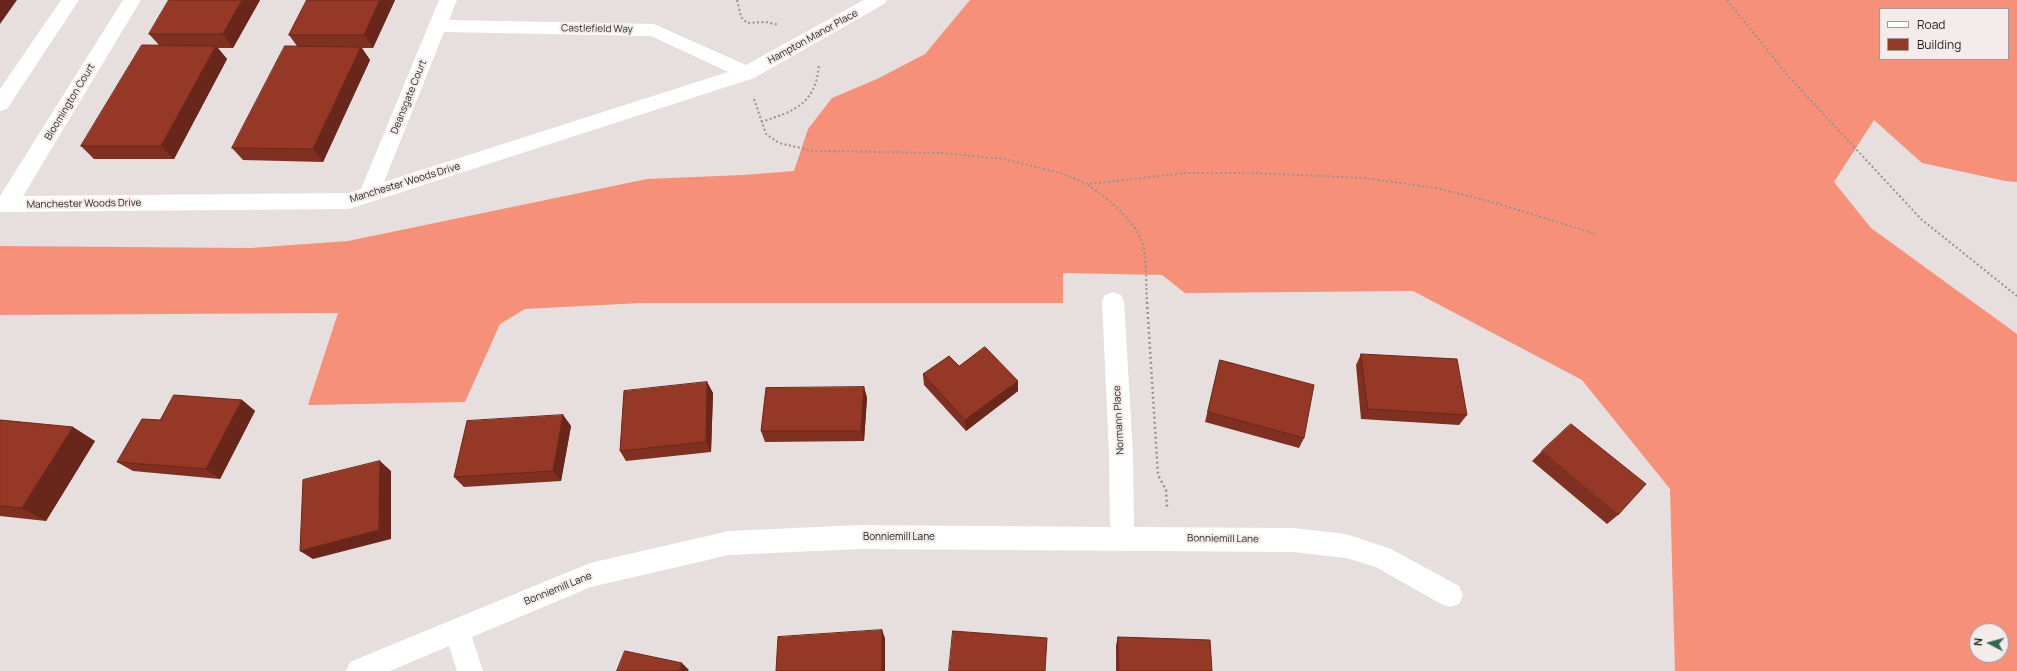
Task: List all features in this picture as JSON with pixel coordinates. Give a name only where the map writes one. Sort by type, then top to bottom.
[{"type":"street","points":[[0,104],[70,0]]},
{"type":"street","name":"Bloomington Court","points":[[4,204],[132,0]]},
{"type":"street","name":"Deansgate Court","points":[[369,195],[448,0]]},
{"type":"street","name":"Hampton Manor Place","points":[[747,73],[878,0]]},
{"type":"street","name":"Castlefield Way","points":[[438,26],[654,30],[747,73]]},
{"type":"street","name":"Manchester Woods Drive","points":[[4,204],[349,201],[747,73]]},
{"type":"street","name":"Normann Place","points":[[1113,301],[1121,454],[1122,538]]},
{"type":"street","name":"Bonniemill Lane","points":[[359,671],[590,575],[730,543],[859,537],[1293,540],[1346,546],[1382,557],[1450,595]]},
{"type":"street","points":[[457,630],[470,671]]},
{"type":"path","points":[[1727,0],[1789,77],[1921,219],[2017,296]]},
{"type":"path","points":[[747,73],[766,134],[779,143],[814,151],[943,153],[1004,159],[1061,173],[1088,184],[1109,184],[1186,173],[1254,173],[1364,178],[1437,188],[1499,204],[1596,234]]},
{"type":"shaded area","points":[[970,0],[2017,0],[2017,182],[2005,181],[1922,163],[1874,120],[1834,182],[1871,228],[2017,334],[2017,671],[1675,671],[1670,489],[1582,380],[1413,291],[1185,293],[1162,275],[1063,273],[1063,303],[641,303],[525,309],[500,324],[465,402],[308,405],[338,313],[0,315],[0,246],[251,248],[348,241],[647,179],[743,175],[794,171],[808,129],[832,98],[877,79],[925,54]]},
{"type":"building","points":[[169,0],[242,0],[223,34],[149,34]]},
{"type":"building","points":[[307,0],[380,0],[364,35],[289,35]]},
{"type":"building","points":[[142,45],[216,46],[161,146],[81,146]]},
{"type":"building","points":[[285,46],[361,47],[313,149],[232,148]]},
{"type":"building","points":[[985,347],[1018,381],[965,420],[923,374],[949,356],[959,366]]},
{"type":"building","points":[[1361,354],[1457,359],[1467,415],[1368,409]]},
{"type":"building","points":[[1220,360],[1314,385],[1304,438],[1208,412]]},
{"type":"building","points":[[707,382],[706,442],[620,451],[624,391]]},
{"type":"building","points":[[864,387],[861,431],[761,431],[766,388]]},
{"type":"building","points":[[174,395],[242,400],[206,469],[117,462],[142,419],[160,420]]},
{"type":"building","points":[[563,415],[553,471],[454,477],[467,421]]},
{"type":"building","points":[[0,420],[73,427],[22,508],[0,506]]},
{"type":"building","points":[[1571,424],[1646,484],[1618,515],[1542,451]]},
{"type":"building","points":[[380,461],[379,530],[300,551],[303,480]]},
{"type":"building","points":[[882,630],[882,671],[776,671],[778,637]]},
{"type":"building","points":[[953,631],[1047,638],[1045,671],[949,671]]},
{"type":"building","points":[[1118,637],[1210,640],[1212,671],[1119,671]]},
{"type":"building","points":[[625,651],[682,663],[679,671],[617,671]]}]
